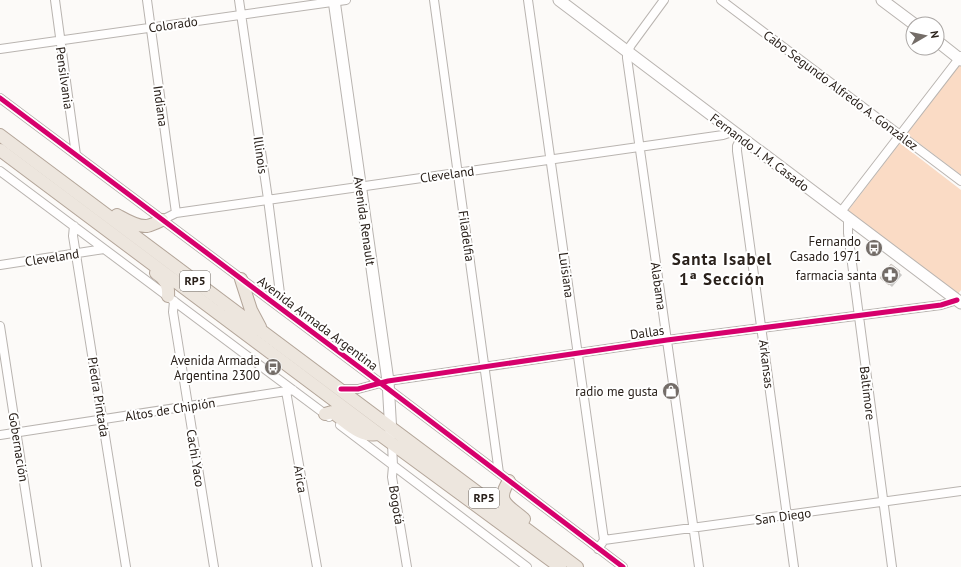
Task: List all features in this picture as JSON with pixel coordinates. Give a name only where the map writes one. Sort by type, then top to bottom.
[{"type":"main road","name":"RP5","points":[[0,135],[341,389],[544,544],[577,567]]},
{"type":"main road","name":"RP5","points":[[0,150],[379,434],[560,567]]},
{"type":"main road","points":[[100,209],[141,226],[147,226],[162,220]]},
{"type":"main road","points":[[111,232],[128,250],[162,278],[168,288],[171,299]]},
{"type":"main road","points":[[241,279],[254,319],[262,331]]},
{"type":"main road","points":[[325,414],[332,412],[359,431],[368,435],[379,434]]},
{"type":"main road","points":[[509,480],[503,490],[503,500],[540,533],[544,544]]},
{"type":"street","name":"Pensilvania","points":[[55,0],[76,155]]},
{"type":"street","name":"Indiana","points":[[147,0],[176,213]]},
{"type":"street","name":"Illinois","points":[[239,0],[268,199],[282,310]]},
{"type":"street","name":"Filadelfia","points":[[434,0],[499,473]]},
{"type":"street","name":"Luisiana","points":[[528,0],[604,540]]},
{"type":"street","name":"Fernando J. M. Casado","points":[[559,0],[960,303]]},
{"type":"street","points":[[627,52],[664,0]]},
{"type":"street","name":"Cabo Segundo Alfredo A. González","points":[[721,0],[961,181]]},
{"type":"street","points":[[882,0],[905,17]]},
{"type":"street","name":"Colorado","points":[[0,49],[338,1]]},
{"type":"street","name":"Avenida Renault","points":[[338,1],[392,443]]},
{"type":"street","points":[[844,216],[900,135],[960,58],[945,48]]},
{"type":"street","name":"Alabama","points":[[627,52],[699,567]]},
{"type":"street","name":"Avenida Armada Argentina","points":[[0,98],[282,310],[385,384],[623,567]]},
{"type":"street","name":"Cleveland","points":[[162,220],[176,213],[723,135],[729,133],[731,130]]},
{"type":"street","name":"Arkansas","points":[[741,138],[737,146],[737,151],[794,567]]},
{"type":"street","points":[[0,171],[171,299],[289,390],[325,414],[527,567]]},
{"type":"street","name":"Baltimore","points":[[844,216],[848,233],[882,503],[892,567]]},
{"type":"street","name":"Piedra Pintada","points":[[74,226],[73,236],[126,567]]},
{"type":"street","name":"Cleveland","points":[[0,265],[104,249]]},
{"type":"street","name":"Cachi Yaco","points":[[171,299],[214,567]]},
{"type":"street","name":"Dallas","points":[[341,389],[358,389],[485,367],[667,340],[858,314],[960,303]]},
{"type":"street","name":"Gobernación","points":[[0,326],[37,567]]},
{"type":"street","name":"Altos de Chipión","points":[[0,435],[289,390]]},
{"type":"street","name":"Arica","points":[[289,390],[317,567]]},
{"type":"street","name":"Bogotá","points":[[392,443],[392,477],[407,567]]},
{"type":"street","name":"San Diego","points":[[604,540],[961,491]]},
{"type":"street","points":[[598,549],[604,540]]},
{"type":"shaded area","points":[[961,63],[961,175],[907,134]]},
{"type":"shaded area","points":[[900,143],[961,190],[961,290],[956,297],[847,212]]},
{"type":"building","name":"farmacia santa","points":[[891,264],[900,271],[889,285],[880,278]]},
{"type":"cycle path","points":[[0,98],[623,567]]},
{"type":"cycle path","points":[[341,389],[358,389],[388,381],[667,340],[941,305],[957,300]]},
{"type":"place","name":"Fernando Casado 1971","points":[[874,248]]},
{"type":"place","name":"farmacia santa","points":[[890,275]]},
{"type":"place","name":"Avenida Armada Argentina 2300","points":[[273,367]]},
{"type":"place","name":"radio me gusta","points":[[671,391]]},
{"type":"district","name":"Santa Isabel 1ª Sección","points":[[722,269]]}]
